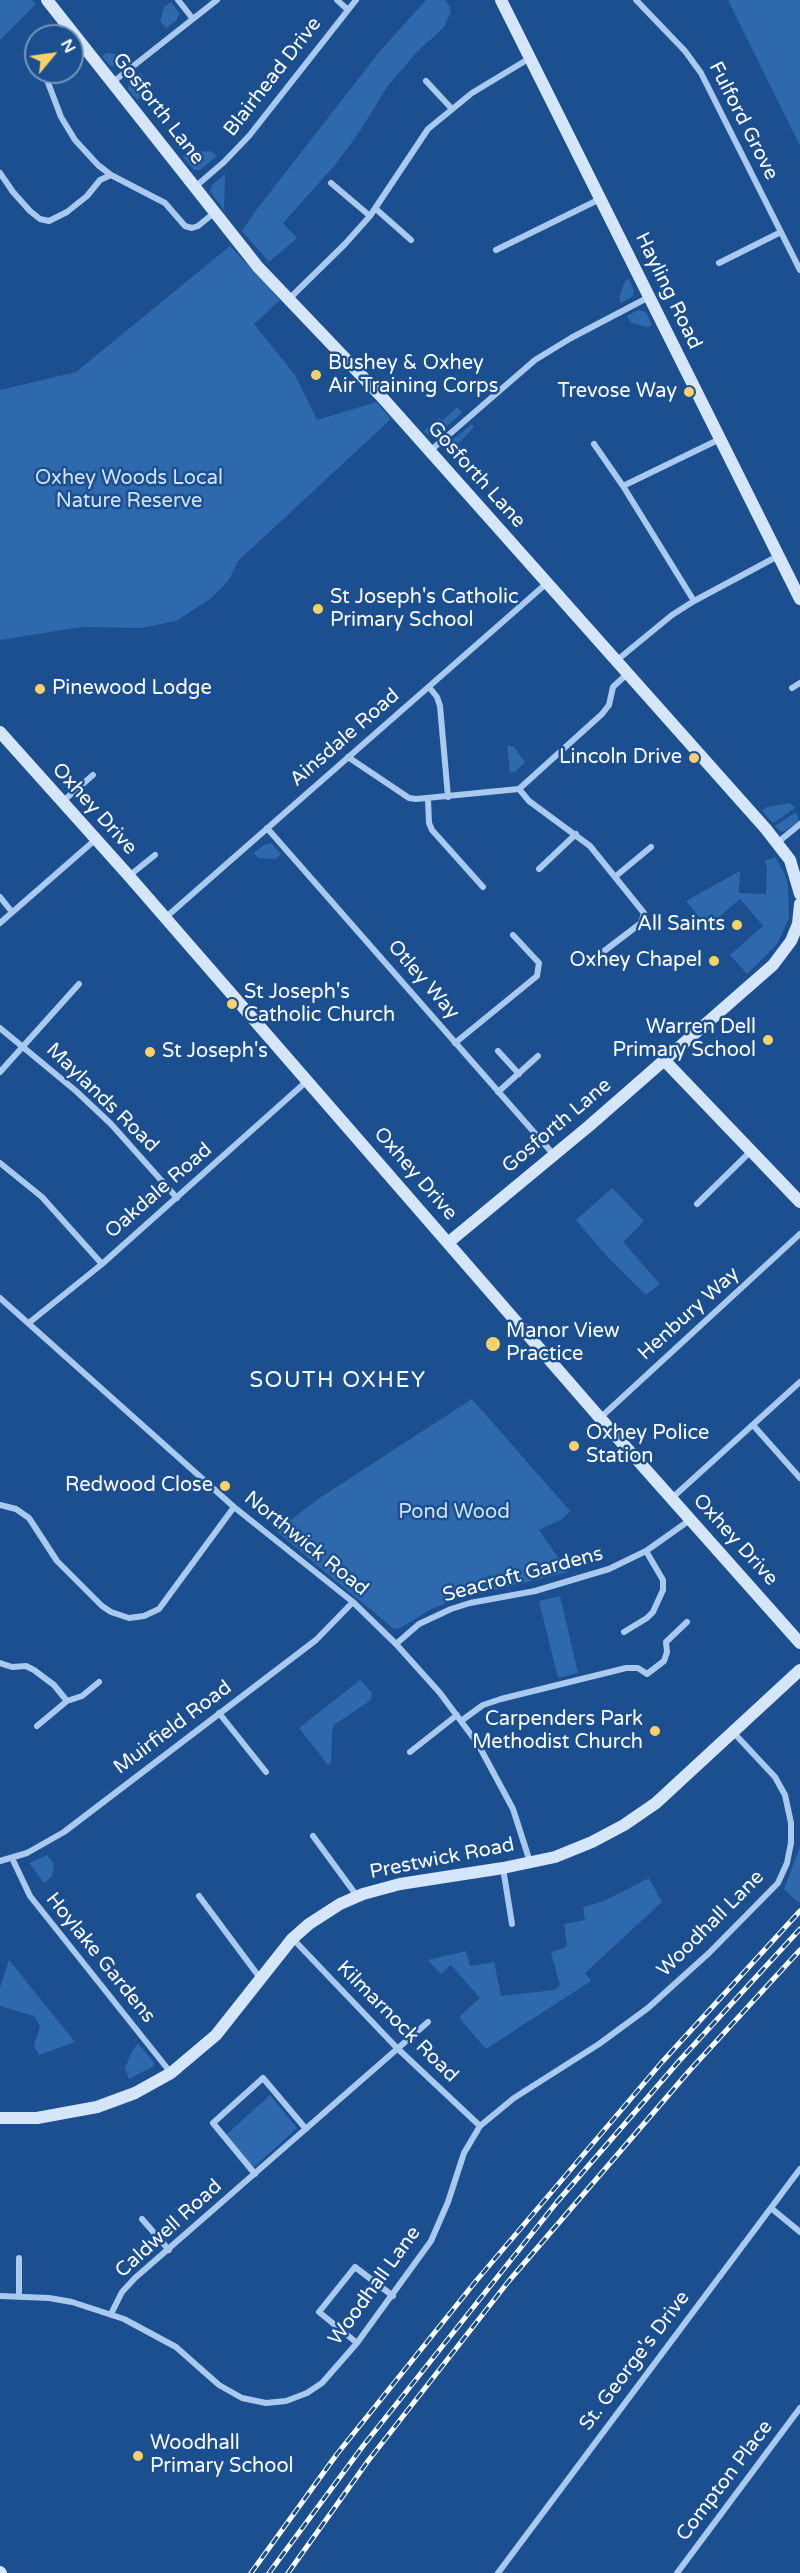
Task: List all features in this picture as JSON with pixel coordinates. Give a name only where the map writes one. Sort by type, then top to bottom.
[{"type":"street","name":"Gosforth Lane","points":[[47,0],[258,267],[429,451],[777,843],[795,871],[800,894]]},
{"type":"street","points":[[178,0],[193,19]]},
{"type":"street","points":[[113,82],[217,0]]},
{"type":"street","name":"Blairhead Drive","points":[[337,0],[347,9]]},
{"type":"street","name":"Blairhead Drive","points":[[195,187],[225,162],[249,136],[356,0]]},
{"type":"street","name":"Fulford Grove","points":[[636,0],[685,51],[701,73],[800,270]]},
{"type":"street","name":"Hayling Road","points":[[506,2],[530,58],[800,598]]},
{"type":"street","points":[[288,299],[345,244],[376,209],[428,129],[472,93],[530,58]]},
{"type":"street","points":[[426,81],[452,109]]},
{"type":"street","points":[[49,84],[61,117],[75,140],[111,175],[165,203],[185,226],[192,228],[198,226],[214,213]]},
{"type":"street","points":[[0,173],[30,211],[40,219],[49,221],[67,212],[87,196],[100,180],[111,175]]},
{"type":"street","points":[[332,183],[370,216]]},
{"type":"street","points":[[496,250],[601,198]]},
{"type":"street","points":[[376,209],[411,240]]},
{"type":"street","points":[[719,263],[781,232]]},
{"type":"street","points":[[429,451],[536,360],[571,338],[649,297]]},
{"type":"street","points":[[623,486],[720,439]]},
{"type":"street","points":[[594,444],[623,486],[694,601]]},
{"type":"street","points":[[616,662],[672,615],[778,556]]},
{"type":"street","name":"Ainsdale Road","points":[[165,919],[547,583]]},
{"type":"street","points":[[348,758],[410,798],[428,799],[519,789],[602,714],[609,705],[613,687],[627,674]]},
{"type":"street","points":[[792,688],[800,682]]},
{"type":"street","points":[[429,687],[437,697],[440,706],[448,797]]},
{"type":"street","name":"Oxhey Drive","points":[[0,732],[94,840],[129,876],[600,1418],[800,1643]]},
{"type":"street","points":[[62,803],[93,775]]},
{"type":"street","points":[[519,789],[529,801],[590,846],[641,908],[644,917],[638,925],[595,958]]},
{"type":"street","points":[[428,799],[429,823],[432,830],[483,887]]},
{"type":"street","points":[[777,843],[800,824]]},
{"type":"street","name":"Otley Way","points":[[267,828],[554,1155]]},
{"type":"street","points":[[539,869],[576,834]]},
{"type":"street","points":[[0,923],[94,840]]},
{"type":"street","points":[[616,876],[651,847]]},
{"type":"street","points":[[129,876],[154,855]]},
{"type":"street","points":[[0,897],[12,912]]},
{"type":"street","name":"Gosforth Lane","points":[[449,1242],[554,1155],[779,959],[795,932],[800,904]]},
{"type":"street","points":[[455,1042],[537,976],[539,963],[513,935]]},
{"type":"street","points":[[0,1072],[79,984]]},
{"type":"street","name":"Maylands Road","points":[[0,1028],[111,1124],[177,1198]]},
{"type":"street","points":[[498,1051],[519,1074]]},
{"type":"street","points":[[498,1092],[538,1056]]},
{"type":"street","points":[[664,1060],[800,1202]]},
{"type":"street","name":"Oakdale Road","points":[[30,1322],[102,1264],[308,1080]]},
{"type":"street","points":[[697,1204],[751,1151]]},
{"type":"street","points":[[0,1163],[42,1197],[102,1264]]},
{"type":"street","name":"Henbury Way","points":[[600,1418],[800,1234]]},
{"type":"street","name":"Northwick Road","points":[[0,1298],[30,1322],[234,1507],[353,1602],[396,1644],[440,1693],[478,1744],[505,1792],[521,1829],[530,1863]]},
{"type":"street","points":[[671,1498],[800,1382]]},
{"type":"street","points":[[753,1425],[800,1478]]},
{"type":"street","points":[[0,1505],[16,1509],[29,1518],[57,1561],[102,1606],[111,1612],[129,1618],[144,1616],[159,1609],[234,1507]]},
{"type":"street","name":"Seacroft Gardens","points":[[396,1644],[419,1624],[451,1609],[470,1603],[535,1591],[595,1574],[646,1551],[690,1520]]},
{"type":"street","points":[[624,1632],[648,1618],[663,1590],[663,1580],[646,1551]]},
{"type":"street","name":"Muirfield Road","points":[[0,1861],[52,1841],[323,1634],[353,1602]]},
{"type":"street","points":[[410,1752],[459,1718],[483,1705],[501,1699],[626,1668],[638,1668],[647,1674],[664,1661],[667,1652],[666,1642],[687,1622]]},
{"type":"street","points":[[0,1663],[12,1667],[26,1666],[34,1670],[54,1685],[67,1701]]},
{"type":"street","name":"Prestwick Road","points":[[0,2118],[37,2118],[97,2107],[135,2093],[171,2073],[216,2035],[292,1939],[328,1911],[357,1897],[400,1884],[530,1863],[574,1850],[624,1825],[656,1803],[800,1670]]},
{"type":"street","points":[[37,1726],[67,1701],[82,1696],[99,1682]]},
{"type":"street","points":[[219,1713],[266,1772]]},
{"type":"street","name":"Woodhall Lane","points":[[0,2296],[19,2295],[72,2302],[111,2313],[136,2324],[176,2348],[229,2391],[242,2398],[266,2403],[286,2401],[307,2393],[322,2383],[357,2343],[431,2241],[448,2202],[464,2153],[480,2126],[514,2098],[599,2044],[648,2008],[709,1953],[778,1883],[787,1863],[790,1843],[791,1823],[785,1795],[775,1777],[733,1732]]},
{"type":"street","points":[[313,1836],[357,1897]]},
{"type":"street","name":"Hoylake Gardens","points":[[12,1858],[30,1896],[171,2073]]},
{"type":"street","points":[[503,1868],[512,1924]]},
{"type":"street","points":[[198,1896],[260,1978]]},
{"type":"street","name":"Kilmarnock Road","points":[[292,1939],[397,2048],[480,2126]]},
{"type":"street","name":"Caldwell Road","points":[[111,2313],[127,2285],[428,2022]]},
{"type":"street","points":[[255,2174],[213,2123],[262,2078],[306,2129]]},
{"type":"street","name":"St. George's Drive","points":[[498,2573],[800,2169]]},
{"type":"street","points":[[771,2208],[800,2232]]},
{"type":"street","points":[[142,2219],[169,2250]]},
{"type":"street","points":[[19,2258],[19,2295]]},
{"type":"street","points":[[357,2343],[320,2312],[355,2267],[393,2296]]},
{"type":"street","name":"Compton Place","points":[[677,2573],[800,2408]]},
{"type":"green space","points":[[0,0],[32,0],[36,4],[0,40]]},
{"type":"green space","points":[[426,0],[445,0],[450,7],[451,11],[444,27],[417,52],[387,87],[360,131],[335,165],[283,223],[297,238],[269,262],[242,231],[380,51]]},
{"type":"green space","points":[[728,0],[800,0],[800,146]]},
{"type":"green space","points":[[171,2],[179,13],[177,20],[166,28],[160,21],[164,7]]},
{"type":"green space","points":[[107,53],[125,55],[127,59],[118,66],[110,66],[102,56]]},
{"type":"green space","points":[[141,73],[143,76],[141,96],[137,100],[128,89],[129,81]]},
{"type":"green space","points":[[210,151],[217,156],[200,170],[194,170],[183,157],[189,152]]},
{"type":"green space","points":[[225,174],[224,210],[210,191],[212,185]]},
{"type":"green space","name":"Oxhey Woods Local Nature Reserve","points":[[230,246],[280,300],[254,324],[295,375],[317,420],[376,402],[391,419],[238,561],[229,580],[210,599],[176,621],[141,628],[81,627],[0,640],[0,390],[76,372]]},
{"type":"green space","points":[[629,279],[634,290],[633,296],[621,303],[619,298],[625,281]]},
{"type":"green space","points":[[638,310],[646,312],[652,325],[647,327],[631,323],[627,316]]},
{"type":"green space","points":[[457,407],[462,413],[439,433],[428,435],[424,431],[439,418],[442,421]]},
{"type":"green space","points":[[472,424],[474,427],[447,456],[449,443]]},
{"type":"green space","points":[[507,745],[514,747],[525,762],[515,772],[510,772]]},
{"type":"green space","points":[[790,803],[795,808],[773,823],[762,811],[767,807]]},
{"type":"green space","points":[[796,812],[799,821],[783,832],[775,826]]},
{"type":"green space","points":[[271,843],[281,854],[275,859],[258,858],[254,853],[264,845]]},
{"type":"green space","points":[[775,857],[785,874],[788,886],[789,918],[777,944],[747,974],[730,955],[763,926],[740,899],[707,927],[686,901],[740,871],[739,893],[766,894],[765,861]]},
{"type":"green space","points":[[612,1188],[644,1221],[623,1242],[660,1284],[646,1295],[605,1254],[576,1220]]},
{"type":"green space","name":"Pond Wood","points":[[472,1399],[570,1511],[562,1519],[539,1530],[568,1572],[454,1600],[431,1609],[401,1628],[394,1629],[276,1531],[321,1497]]},
{"type":"green space","points":[[560,1596],[578,1673],[558,1678],[539,1601]]},
{"type":"green space","points":[[360,1680],[372,1693],[371,1700],[334,1725],[331,1764],[328,1765],[299,1728]]},
{"type":"green space","points":[[800,1847],[800,1901],[799,1903],[784,1889]]},
{"type":"green space","points":[[47,1855],[54,1864],[52,1877],[44,1883],[29,1863]]},
{"type":"green space","points":[[649,1878],[662,1902],[585,1973],[591,1981],[486,2049],[460,2016],[480,1998],[451,1965],[441,1974],[428,1960],[466,1951],[470,1966],[494,1962],[501,1996],[555,1990],[560,1985],[551,1952],[567,1947],[564,1924],[585,1920],[583,1907],[604,1901]]},
{"type":"green space","points":[[9,1960],[75,2042],[39,2055],[34,2046],[40,2026],[34,2016],[0,2006],[0,1988]]},
{"type":"green space","points":[[138,2043],[154,2066],[129,2079],[125,2068]]},
{"type":"green space","points":[[270,2095],[297,2128],[253,2168],[226,2135]]},
{"type":"railway","points":[[251,2573],[337,2454],[476,2281],[662,2062],[800,1911]]},
{"type":"railway","points":[[269,2573],[363,2446],[557,2202],[680,2060],[800,1929]]},
{"type":"railway","points":[[288,2573],[368,2461],[508,2282],[690,2070],[800,1950]]},
{"type":"place","name":"Bushey & Oxhey Air Training Corps","points":[[316,375]]},
{"type":"place","name":"Trevose Way","points":[[689,392]]},
{"type":"place","name":"St Joseph's Catholic Primary School","points":[[318,609]]},
{"type":"place","name":"Pinewood Lodge","points":[[40,689]]},
{"type":"place","name":"Lincoln Drive","points":[[694,758]]},
{"type":"place","name":"All Saints","points":[[737,925]]},
{"type":"place","name":"Oxhey Chapel","points":[[714,961]]},
{"type":"place","name":"St Joseph's Catholic Church","points":[[232,1004]]},
{"type":"place","name":"Warren Dell Primary School","points":[[768,1040]]},
{"type":"place","name":"St Joseph's","points":[[150,1052]]},
{"type":"place","name":"Manor View Practice","points":[[493,1344]]},
{"type":"place","name":"Oxhey Police Station","points":[[574,1446]]},
{"type":"place","name":"Redwood Close","points":[[225,1486]]},
{"type":"place","name":"Carpenders Park Methodist Church","points":[[655,1731]]},
{"type":"place","name":"Woodhall Primary School","points":[[138,2456]]},
{"type":"district","name":"SOUTH OXHEY","points":[[338,1381]]}]
